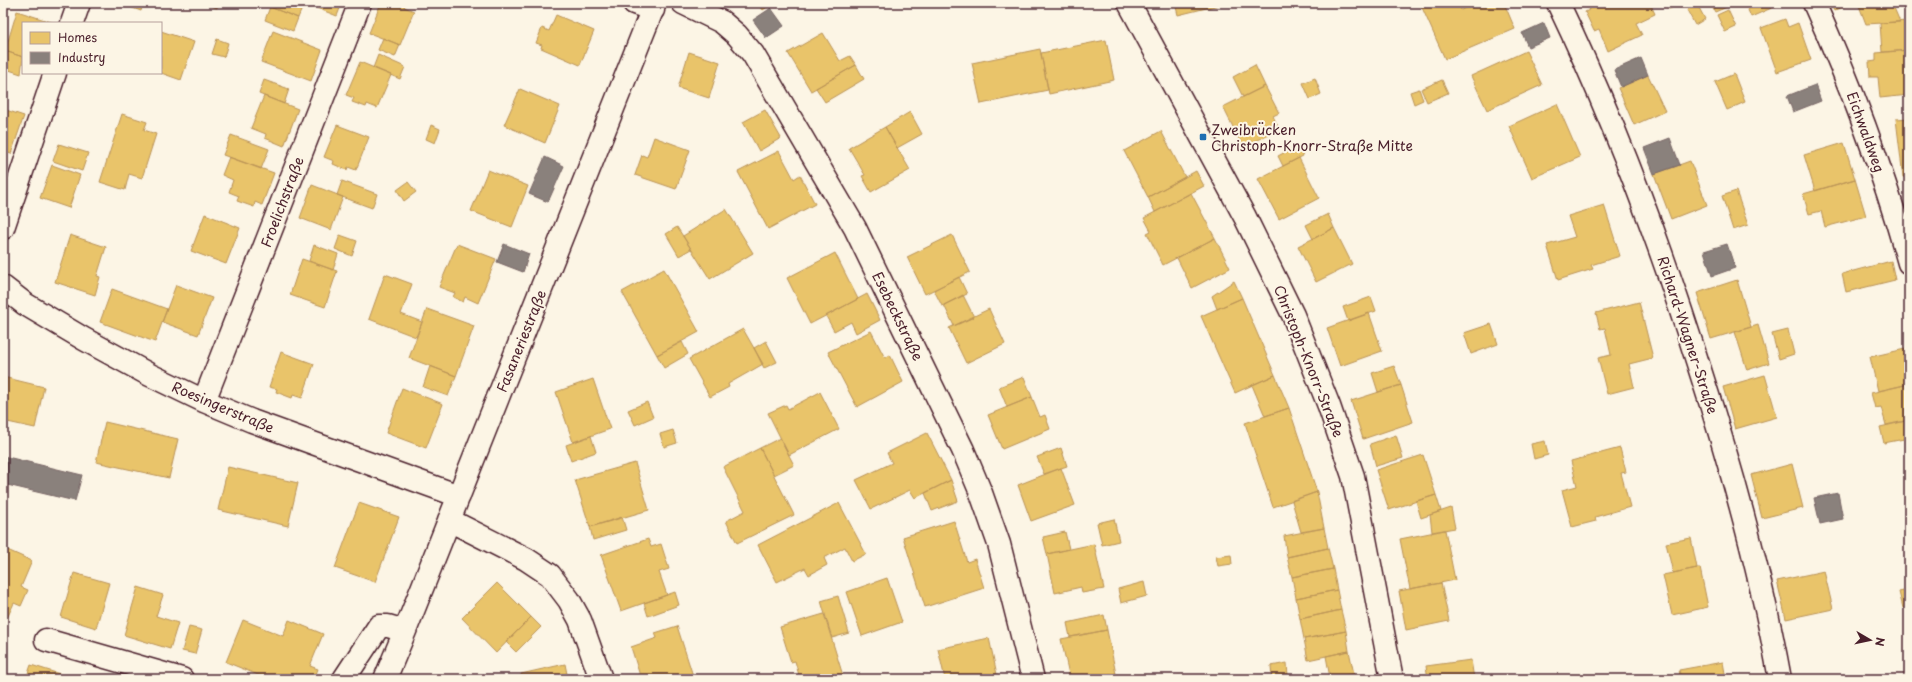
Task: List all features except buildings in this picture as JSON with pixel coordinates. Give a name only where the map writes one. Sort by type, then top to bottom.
[{"type":"street","points":[[72,22],[79,3]]},
{"type":"street","name":"Froelichstraße","points":[[204,401],[360,3]]},
{"type":"street","name":"Esebeckstraße","points":[[683,3],[722,22],[738,35],[753,54],[855,228],[941,404],[981,493],[999,544],[1033,679]]},
{"type":"street","name":"Christoph-Knorr-Straße","points":[[1129,3],[1203,137],[1248,224],[1293,315],[1329,406],[1353,476],[1392,679]]},
{"type":"street","name":"Richard-Wagner-Straße","points":[[1558,3],[1615,130],[1652,226],[1682,313],[1747,527],[1771,629],[1780,679]]},
{"type":"street","name":"Eichwaldweg","points":[[1814,3],[1838,55],[1867,131],[1895,212],[1909,263]]},
{"type":"street","name":"Fasaneriestraße","points":[[385,679],[406,632],[459,496],[647,5]]},
{"type":"street","points":[[3,228],[55,74]]},
{"type":"street","name":"Roesingerstraße","points":[[3,287],[25,304],[84,338],[150,375],[204,401],[252,421],[459,496]]},
{"type":"street","points":[[449,520],[526,559],[550,575],[569,600],[580,620],[601,679]]},
{"type":"street","points":[[344,679],[379,626],[388,626],[406,632]]},
{"type":"street","points":[[46,640],[182,679]]},
{"type":"place","name":"Zweibrücken Christoph-Knorr-Straße Mitte","points":[[1203,137]]}]
